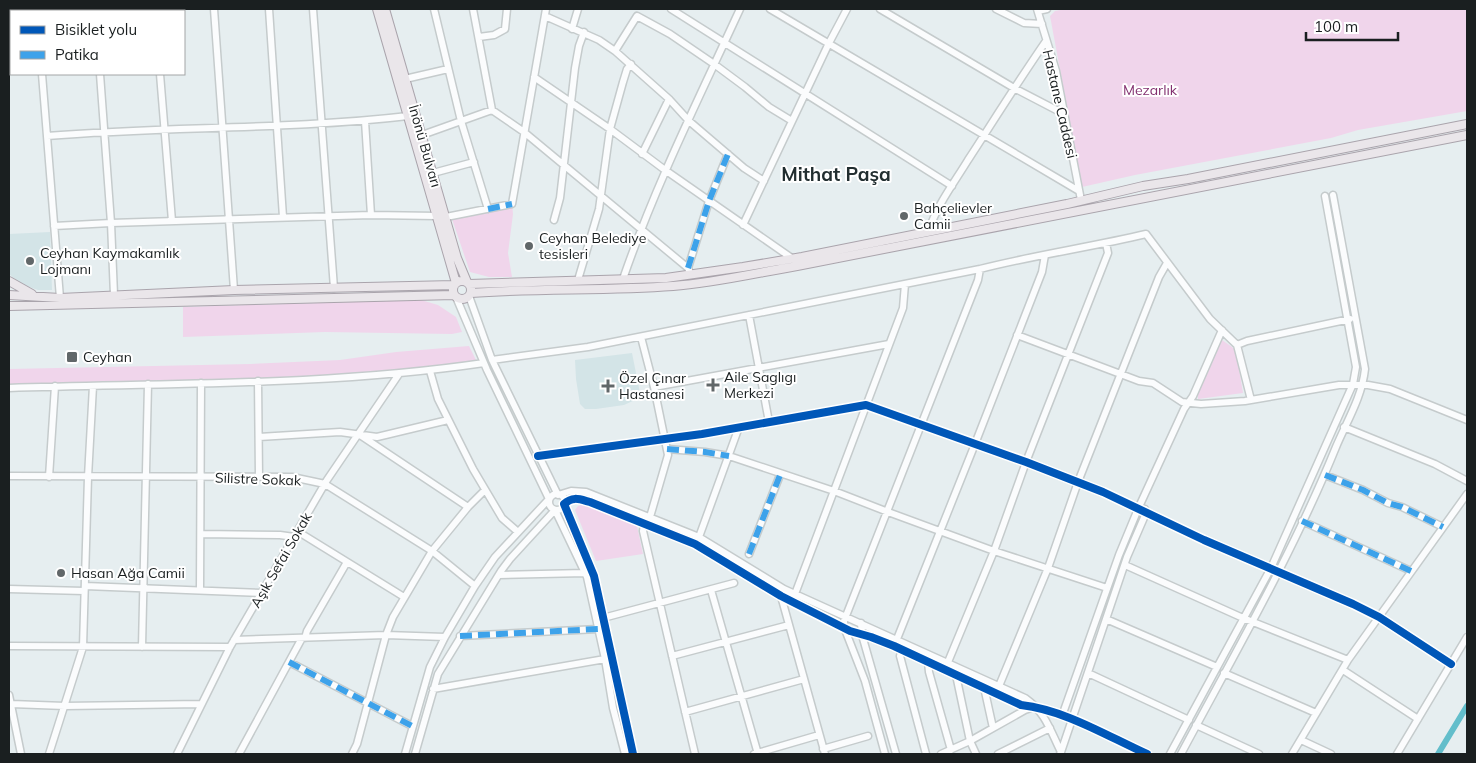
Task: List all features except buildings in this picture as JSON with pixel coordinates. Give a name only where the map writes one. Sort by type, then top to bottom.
[{"type":"main road","name":"İnönü Bulvarı","points":[[377,9],[455,284]]},
{"type":"main road","name":"İnönü Bulvarı","points":[[385,9],[457,258],[468,283]]},
{"type":"main road","points":[[1467,124],[1188,179],[1137,187],[1067,204],[793,259],[689,272],[666,278],[468,283],[461,280],[455,284],[452,290],[455,296],[461,300],[470,295],[516,290],[666,286],[704,282],[1099,208],[1467,135]]},
{"type":"main road","points":[[1137,187],[1145,191],[1144,197],[1140,200]]},
{"type":"main road","points":[[1095,196],[1093,203],[1099,208]]},
{"type":"main road","points":[[9,281],[36,296]]},
{"type":"main road","points":[[468,283],[471,288],[470,295]]},
{"type":"main road","points":[[455,284],[234,290],[60,298],[9,295],[12,299],[9,305],[455,296]]},
{"type":"street","points":[[214,9],[234,290]]},
{"type":"street","points":[[269,9],[283,217]]},
{"type":"street","points":[[312,9],[334,288]]},
{"type":"street","points":[[434,9],[461,121],[488,208]]},
{"type":"street","points":[[473,9],[492,110],[524,132],[602,196],[689,272],[709,201],[728,154]]},
{"type":"street","points":[[479,37],[494,35],[505,29],[507,9]]},
{"type":"street","points":[[446,217],[512,204],[546,9]]},
{"type":"street","points":[[572,29],[578,9]]},
{"type":"street","points":[[671,9],[806,92],[952,186]]},
{"type":"street","points":[[624,279],[641,229],[665,170],[740,9]]},
{"type":"street","points":[[770,9],[1079,191]]},
{"type":"street","points":[[744,225],[829,43],[847,9]]},
{"type":"street","points":[[880,9],[1014,88],[1064,114]]},
{"type":"street","points":[[996,9],[1024,23],[1042,24]]},
{"type":"street","points":[[1038,10],[1047,9]]},
{"type":"street","name":"Hastane Caddesi","points":[[1038,10],[1056,71],[1081,200]]},
{"type":"street","points":[[545,16],[572,29],[584,32],[615,51],[669,99],[688,121],[744,168],[764,181]]},
{"type":"street","points":[[615,51],[637,16],[670,34],[714,64],[769,107],[792,121]]},
{"type":"street","points":[[554,220],[560,198],[579,46],[584,32]]},
{"type":"street","points":[[930,230],[933,217],[952,186],[1046,41]]},
{"type":"street","points":[[578,280],[602,196],[610,129],[627,69],[631,64]]},
{"type":"street","points":[[405,79],[448,69]]},
{"type":"street","points":[[42,75],[60,298]]},
{"type":"street","points":[[100,75],[114,296]]},
{"type":"street","points":[[160,75],[172,221]]},
{"type":"street","points":[[534,77],[793,259]]},
{"type":"street","points":[[642,154],[669,99]]},
{"type":"street","points":[[422,135],[492,110]]},
{"type":"street","points":[[47,136],[104,131],[222,128],[365,121],[408,116]]},
{"type":"street","points":[[365,121],[370,215]]},
{"type":"street","points":[[433,173],[474,162]]},
{"type":"street","points":[[1181,754],[1278,571],[1325,475],[1362,384],[1365,369],[1334,195]]},
{"type":"street","points":[[1170,754],[1271,568],[1353,384],[1356,367],[1325,196]]},
{"type":"street","points":[[54,226],[283,217],[437,216]]},
{"type":"street","points":[[492,360],[588,348],[1146,234],[1210,319],[1237,345],[1251,400]]},
{"type":"street","points":[[948,662],[994,551],[1026,462],[1108,253],[1106,243]]},
{"type":"street","points":[[897,639],[1042,272],[1044,255]]},
{"type":"street","points":[[999,686],[1048,568],[1078,482],[1159,277],[1167,263]]},
{"type":"street","points":[[885,754],[865,681],[844,627],[844,621],[978,280],[980,269]]},
{"type":"street","points":[[795,594],[903,308],[905,284]]},
{"type":"street","points":[[470,295],[492,360],[558,495],[564,499],[564,504],[594,576],[634,754]]},
{"type":"street","points":[[455,296],[484,363],[549,500],[549,505],[555,510],[585,573],[625,754]]},
{"type":"street","points":[[749,315],[769,422]]},
{"type":"street","points":[[1237,345],[1247,341],[1356,318]]},
{"type":"street","points":[[1062,716],[1119,555],[1138,509],[1222,330]]},
{"type":"street","points":[[1017,335],[1139,381],[1153,383],[1182,402],[1201,404],[1251,400],[1362,384],[1390,389],[1467,420]]},
{"type":"street","points":[[641,337],[666,439],[668,455],[650,517]]},
{"type":"street","points":[[654,387],[889,344]]},
{"type":"street","points":[[9,388],[258,381],[399,374],[484,363]]},
{"type":"street","points":[[430,371],[438,398],[484,490],[502,518],[518,532]]},
{"type":"street","name":"Aşık Sefai Sokak","points":[[179,753],[201,704],[234,640],[325,484],[399,374]]},
{"type":"street","points":[[258,381],[259,477]]},
{"type":"street","points":[[200,590],[201,383]]},
{"type":"street","points":[[142,647],[148,384]]},
{"type":"street","points":[[49,477],[55,386]]},
{"type":"street","points":[[49,754],[83,646],[93,386]]},
{"type":"street","points":[[538,456],[738,428],[866,405],[1078,482],[1204,540],[1380,617],[1451,664]]},
{"type":"street","points":[[259,437],[340,432],[377,437],[448,420]]},
{"type":"street","points":[[1344,426],[1435,464],[1467,480]]},
{"type":"street","points":[[699,537],[738,428]]},
{"type":"street","points":[[358,434],[468,507]]},
{"type":"street","points":[[667,449],[729,456],[834,491],[994,551],[1107,588]]},
{"type":"street","points":[[749,554],[780,474]]},
{"type":"street","points":[[1325,475],[1363,490],[1388,503],[1402,506],[1443,527]]},
{"type":"street","name":"Silistre Sokak","points":[[9,476],[292,477],[325,484],[432,551],[475,586]]},
{"type":"street","points":[[352,754],[357,744],[386,636],[393,617],[432,551],[484,490]]},
{"type":"street","points":[[404,754],[430,667],[445,636],[475,586],[496,557],[549,500],[554,495],[571,490],[586,492],[699,537],[752,571],[795,594],[1025,698],[1037,707],[1050,728],[1059,753]]},
{"type":"street","points":[[1292,754],[1348,660],[1467,494]]},
{"type":"street","points":[[415,754],[438,674],[460,636],[510,559],[555,510],[560,510],[571,499],[582,500],[695,544],[781,596],[844,627],[902,650],[1021,705],[1037,707],[1062,716],[1147,754]]},
{"type":"street","points":[[1059,753],[1125,565],[1146,513],[1143,501]]},
{"type":"street","points":[[1302,521],[1411,571]]},
{"type":"street","points":[[644,524],[660,604],[695,754]]},
{"type":"street","points":[[201,534],[296,534],[347,562],[404,598]]},
{"type":"street","points":[[240,754],[289,662],[347,562]]},
{"type":"street","points":[[1125,565],[1251,622],[1348,660]]},
{"type":"street","points":[[499,575],[585,573]]},
{"type":"street","points":[[603,618],[734,583]]},
{"type":"street","points":[[9,589],[142,589],[262,593]]},
{"type":"street","points":[[711,590],[757,754],[819,734]]},
{"type":"street","points":[[781,596],[824,752],[868,736]]},
{"type":"street","points":[[1106,619],[1217,666]]},
{"type":"street","points":[[861,624],[862,635],[896,754]]},
{"type":"street","points":[[672,656],[789,625]]},
{"type":"street","points":[[460,636],[598,628]]},
{"type":"street","points":[[234,640],[445,636]]},
{"type":"street","points":[[1397,754],[1467,638]]},
{"type":"street","points":[[9,646],[230,647]]},
{"type":"street","points":[[902,650],[900,656],[926,754]]},
{"type":"street","points":[[433,689],[605,659]]},
{"type":"street","points":[[289,662],[412,726]]},
{"type":"street","points":[[928,662],[928,672],[951,750]]},
{"type":"street","points":[[1343,670],[1418,719]]},
{"type":"street","points":[[1088,673],[1189,720]]},
{"type":"street","points":[[1224,673],[1316,713]]},
{"type":"street","points":[[956,675],[970,741],[976,754]]},
{"type":"street","points":[[685,712],[804,679]]},
{"type":"street","points":[[984,687],[986,704],[993,728]]},
{"type":"street","points":[[21,754],[9,700],[65,706],[201,704]]},
{"type":"street","points":[[941,754],[970,741],[1025,710],[1037,707]]},
{"type":"street","points":[[1196,725],[1260,754]]},
{"type":"street","points":[[998,754],[1050,728]]},
{"type":"street","points":[[1301,740],[1331,754]]},
{"type":"shaded area","name":"Ceyhan Kaymakamlık Lojmanı","points":[[50,232],[52,290],[38,290],[21,284],[9,274],[9,234]]},
{"type":"shaded area","name":"Özel Çınar Hastanesi","points":[[632,353],[640,393],[635,400],[624,405],[585,409],[580,404],[575,360]]},
{"type":"green space","name":"Mezarlık","points":[[1065,9],[1467,9],[1467,111],[1358,130],[1331,138],[1135,175],[1082,187],[1050,16],[1055,11]]},
{"type":"green space","points":[[512,204],[513,214],[508,253],[512,277],[489,277],[470,272],[452,219]]},
{"type":"green space","points":[[421,300],[438,305],[456,317],[462,332],[452,334],[325,332],[183,337],[183,307]]},
{"type":"green space","points":[[1222,340],[1236,351],[1243,393],[1198,399],[1198,394]]},
{"type":"green space","points":[[469,346],[477,362],[475,365],[297,380],[9,388],[9,369],[250,364],[340,360],[396,352]]},
{"type":"green space","points":[[581,505],[637,526],[643,554],[596,561],[575,510]]},
{"type":"waterway","points":[[1438,754],[1467,706]]},
{"type":"marked path","points":[[688,268],[709,201],[728,154]]},
{"type":"marked path","points":[[488,209],[512,204]]},
{"type":"marked path","points":[[667,449],[729,456]]},
{"type":"marked path","points":[[749,554],[780,475]]},
{"type":"marked path","points":[[1325,475],[1363,490],[1388,503],[1402,507],[1443,527]]},
{"type":"marked path","points":[[1302,521],[1411,571]]},
{"type":"marked path","points":[[460,636],[598,629]]},
{"type":"marked path","points":[[289,662],[412,726]]},
{"type":"cycle path","points":[[538,456],[702,434],[866,405],[1026,462],[1103,492],[1204,540],[1353,604],[1379,617],[1451,664]]},
{"type":"cycle path","points":[[633,754],[594,576],[564,504],[573,499],[590,502],[695,544],[781,596],[850,631],[894,646],[1021,705],[1054,712],[1070,718],[1147,754]]},
{"type":"place","name":"Bahçelievler Camii","points":[[904,216]]},
{"type":"place","name":"Ceyhan Belediye tesisleri","points":[[529,246]]},
{"type":"place","name":"Ceyhan Kaymakamlık Lojmanı","points":[[30,261]]},
{"type":"place","name":"Ceyhan","points":[[72,357]]},
{"type":"place","name":"Aile Saglıgı Merkezi","points":[[713,385]]},
{"type":"place","name":"Özel Çınar Hastanesi","points":[[608,386]]},
{"type":"place","name":"Hasan Ağa Camii","points":[[61,573]]},
{"type":"district","name":"Mithat Paşa","points":[[836,174]]}]
